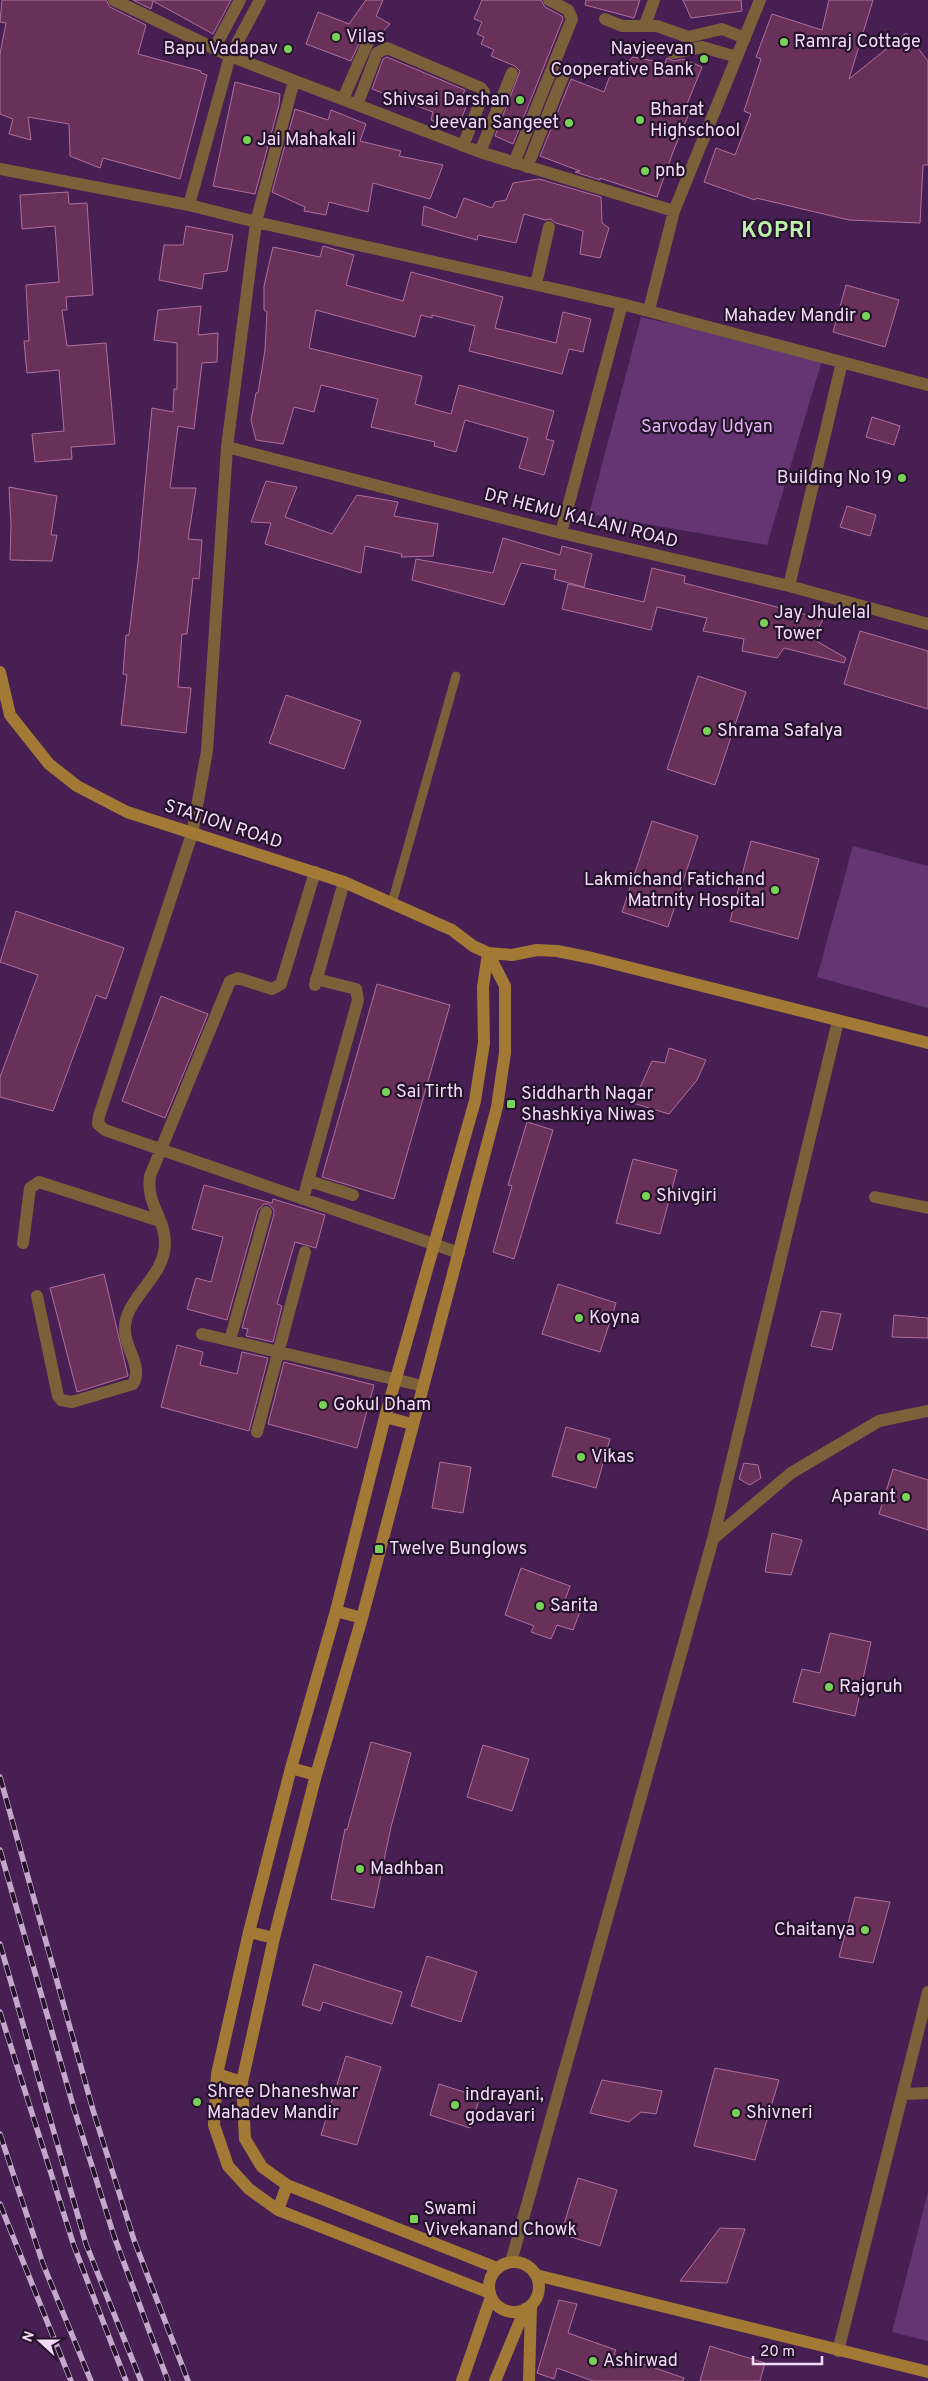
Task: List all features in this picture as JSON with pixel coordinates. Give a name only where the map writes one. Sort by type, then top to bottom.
[{"type":"main road","name":"STATION ROAD","points":[[0,672],[10,715],[49,764],[77,786],[127,812],[344,882],[452,930],[463,936],[473,946],[488,953]]},
{"type":"main road","points":[[488,953],[512,955],[536,950],[592,958],[928,1043]]},
{"type":"main road","points":[[488,953],[482,986],[484,1043],[475,1100],[385,1417],[336,1611],[291,1768],[249,1932],[217,2074],[214,2126],[228,2166],[249,2189],[278,2210],[491,2295],[496,2304],[510,2311],[528,2307]]},
{"type":"main road","points":[[488,953],[505,986],[505,1053],[497,1106],[362,1618],[316,1775],[274,1938],[242,2082],[244,2139],[262,2167],[287,2185],[497,2268]]},
{"type":"main road","points":[[475,1100],[497,1106]]},
{"type":"main road","points":[[385,1417],[412,1424]]},
{"type":"main road","points":[[336,1611],[362,1618]]},
{"type":"main road","points":[[291,1768],[316,1775]]},
{"type":"main road","points":[[249,1932],[274,1938]]},
{"type":"main road","points":[[217,2074],[242,2082]]},
{"type":"main road","points":[[278,2210],[287,2185]]},
{"type":"main road","points":[[462,2381],[491,2295],[490,2280],[497,2268],[511,2262],[525,2264],[536,2275],[539,2291],[528,2307],[495,2381]]},
{"type":"main road","points":[[536,2275],[838,2352],[928,2372]]},
{"type":"main road","points":[[528,2307],[529,2381]]},
{"type":"street","points":[[115,0],[230,56],[463,146],[674,211]]},
{"type":"street","points":[[214,49],[240,0]]},
{"type":"street","points":[[189,205],[230,56],[260,0]]},
{"type":"street","points":[[520,165],[572,19],[568,10],[549,0]]},
{"type":"street","points":[[645,25],[654,0]]},
{"type":"street","points":[[649,310],[674,211],[760,0]]},
{"type":"street","points":[[605,19],[622,26],[657,26],[688,37],[722,29],[745,38]]},
{"type":"street","points":[[343,99],[370,38]]},
{"type":"street","points":[[673,53],[702,47],[737,57]]},
{"type":"street","points":[[356,105],[377,53],[387,48],[481,88],[484,92],[463,146]]},
{"type":"street","points":[[480,152],[512,73]]},
{"type":"street","points":[[520,165],[564,74]]},
{"type":"street","points":[[294,80],[256,222],[227,447],[207,751],[192,834],[99,1116],[98,1124],[105,1130],[160,1150],[459,1253]]},
{"type":"street","points":[[0,170],[189,205],[256,222],[649,310],[928,385]]},
{"type":"street","points":[[536,284],[549,227]]},
{"type":"street","points":[[561,533],[622,304]]},
{"type":"street","points":[[789,586],[842,362]]},
{"type":"street","name":"DR HEMU KALANI ROAD","points":[[227,447],[561,533],[789,586],[928,624]]},
{"type":"street","points":[[37,1296],[58,1396],[61,1400],[72,1402],[133,1384],[137,1373],[125,1332],[127,1319],[134,1302],[159,1269],[165,1244],[164,1228],[150,1199],[148,1186],[150,1176],[230,981],[238,978],[272,989],[281,984],[315,872]]},
{"type":"street","points":[[303,1199],[358,1000],[356,989],[315,982],[344,882]]},
{"type":"street","points":[[511,2262],[713,1539],[838,1021]]},
{"type":"street","points":[[309,1181],[353,1194]]},
{"type":"street","points":[[23,1243],[30,1188],[39,1182],[160,1221]]},
{"type":"street","points":[[875,1197],[928,1208]]},
{"type":"street","points":[[230,1340],[266,1212]]},
{"type":"street","points":[[257,1432],[305,1252]]},
{"type":"street","points":[[202,1334],[423,1386]]},
{"type":"street","points":[[713,1539],[791,1473],[879,1421],[928,1411]]},
{"type":"street","points":[[838,2352],[928,1992]]},
{"type":"street","points":[[904,2094],[928,2092]]},
{"type":"lane","points":[[392,903],[456,676]]},
{"type":"green space","name":"Sarvoday Udyan","points":[[641,317],[823,357],[767,545],[589,514]]},
{"type":"green space","points":[[853,846],[928,866],[928,1008],[817,977]]},
{"type":"green space","points":[[928,2192],[928,2341],[892,2332]]},
{"type":"building","points":[[2,0],[106,0],[110,7],[146,25],[138,54],[201,71],[201,73],[207,75],[180,179],[103,158],[100,168],[70,156],[69,124],[28,117],[31,140],[9,134],[13,119],[0,114],[0,54],[6,23],[0,22]]},
{"type":"building","points":[[133,0],[231,0],[213,34],[153,1],[151,9]]},
{"type":"building","name":"Vilas","points":[[366,0],[383,0],[376,16],[390,24],[378,37],[374,30],[365,31],[351,61],[306,44],[318,12],[349,24]]},
{"type":"building","points":[[482,0],[541,0],[545,7],[562,16],[563,19],[513,144],[495,136],[520,71],[515,66],[491,56],[494,50],[481,44],[484,37],[477,34],[482,22],[474,19]]},
{"type":"building","points":[[586,0],[640,0],[634,18],[585,5]]},
{"type":"building","points":[[683,0],[741,0],[742,11],[691,18]]},
{"type":"building","points":[[829,0],[873,0],[849,79],[906,33],[928,61],[928,165],[923,165],[920,223],[849,220],[756,198],[755,200],[704,182],[716,148],[735,155],[751,114],[744,111],[761,59],[756,57],[772,14],[822,30]]},
{"type":"building","points":[[387,57],[465,90],[463,94],[470,97],[457,130],[431,120],[433,112],[372,89],[383,59]]},
{"type":"building","points":[[633,57],[665,63],[667,58],[674,61],[683,59],[702,67],[685,109],[690,111],[657,197],[600,178],[600,180],[575,172],[580,171],[540,156],[571,79],[604,92],[609,78]]},
{"type":"building","name":"Jai Mahakali","points":[[235,82],[280,94],[279,105],[255,194],[213,186]]},
{"type":"building","points":[[295,109],[328,120],[331,110],[366,124],[360,141],[401,151],[399,156],[443,165],[430,199],[373,183],[368,212],[329,202],[326,215],[304,211],[305,207],[272,192]]},
{"type":"building","points":[[539,179],[601,197],[602,223],[609,228],[600,258],[580,254],[583,231],[556,223],[550,219],[545,220],[524,214],[516,243],[478,235],[477,240],[422,225],[424,206],[456,218],[464,198],[492,208],[495,202],[506,200],[513,183]]},
{"type":"building","points":[[68,192],[69,204],[87,203],[93,295],[66,297],[67,310],[62,310],[67,346],[106,343],[115,444],[71,447],[72,459],[35,462],[32,434],[64,431],[59,370],[27,373],[24,341],[29,341],[26,285],[59,282],[55,226],[22,229],[20,195]]},
{"type":"building","points":[[186,226],[233,235],[227,271],[204,274],[202,289],[159,280],[164,245],[183,245]]},
{"type":"building","points":[[323,246],[354,255],[346,285],[403,301],[411,272],[503,297],[495,328],[556,343],[563,312],[591,319],[583,352],[569,349],[562,374],[469,351],[475,326],[432,315],[432,318],[421,315],[415,337],[316,310],[309,348],[422,376],[415,404],[451,414],[459,385],[554,411],[546,439],[554,441],[544,475],[519,468],[528,438],[465,420],[456,452],[434,446],[435,442],[371,427],[378,399],[321,385],[314,412],[294,407],[283,444],[256,440],[251,420],[256,393],[258,393],[265,350],[267,312],[264,310],[264,286],[273,247],[320,257]]},
{"type":"building","name":"Mahadev Mandir","points":[[846,285],[899,300],[885,347],[833,332]]},
{"type":"building","points":[[201,306],[198,335],[218,333],[217,362],[202,363],[194,429],[178,426],[170,488],[196,488],[188,539],[202,540],[199,579],[193,578],[187,634],[182,634],[178,687],[191,688],[186,733],[121,725],[127,675],[123,674],[126,635],[129,635],[138,562],[152,408],[173,412],[174,389],[177,389],[177,343],[154,340],[158,310]]},
{"type":"building","points":[[872,417],[900,426],[894,445],[866,437]]},
{"type":"building","points":[[266,481],[297,487],[285,517],[332,534],[357,495],[398,502],[394,516],[438,524],[433,556],[401,557],[402,554],[365,546],[361,573],[265,544],[271,523],[251,522]]},
{"type":"building","points":[[9,487],[57,496],[51,535],[57,535],[52,561],[10,560]]},
{"type":"building","points":[[847,506],[876,515],[870,536],[840,527]]},
{"type":"building","points":[[503,538],[560,555],[562,546],[592,554],[584,587],[554,579],[556,570],[521,563],[504,605],[412,580],[416,559],[493,573]]},
{"type":"building","points":[[652,568],[685,576],[684,583],[823,619],[813,639],[846,658],[844,663],[784,648],[777,658],[742,651],[744,639],[703,631],[707,618],[657,607],[651,630],[562,609],[568,584],[644,602]]},
{"type":"building","points":[[860,631],[928,651],[928,709],[844,684]]},
{"type":"building","name":"Shrama Safalya","points":[[698,676],[746,692],[715,785],[667,769]]},
{"type":"building","points":[[286,695],[361,721],[344,769],[269,743]]},
{"type":"building","points":[[652,821],[698,836],[668,927],[622,912]]},
{"type":"building","name":"Lakmichand Fatichand Matrnity Hospital","points":[[751,841],[819,859],[798,939],[730,921]]},
{"type":"building","points":[[16,911],[124,948],[106,999],[96,995],[53,1111],[0,1097],[0,1077],[38,975],[0,962]]},
{"type":"building","name":"Sai Tirth","points":[[377,984],[450,1005],[394,1199],[322,1177]]},
{"type":"building","points":[[161,996],[208,1014],[165,1118],[122,1101]]},
{"type":"building","points":[[669,1048],[706,1060],[697,1080],[669,1114],[633,1103],[652,1061],[665,1063]]},
{"type":"building","points":[[527,1122],[553,1130],[514,1259],[493,1252],[512,1186],[508,1185]]},
{"type":"building","name":"Shivgiri","points":[[633,1159],[677,1170],[660,1234],[616,1223]]},
{"type":"building","points":[[204,1185],[272,1203],[273,1199],[325,1215],[316,1248],[295,1242],[277,1304],[282,1306],[273,1342],[246,1336],[248,1329],[242,1328],[274,1214],[274,1210],[269,1204],[264,1204],[258,1210],[227,1320],[187,1309],[196,1278],[211,1282],[223,1237],[192,1229]]},
{"type":"building","points":[[104,1274],[128,1376],[77,1392],[50,1288]]},
{"type":"building","name":"Koyna","points":[[558,1284],[616,1303],[600,1352],[542,1334]]},
{"type":"building","points":[[821,1311],[841,1314],[832,1350],[811,1346]]},
{"type":"building","points":[[894,1315],[928,1318],[928,1338],[892,1337]]},
{"type":"building","points":[[177,1345],[203,1352],[200,1365],[237,1374],[242,1352],[268,1358],[249,1431],[161,1407]]},
{"type":"building","name":"Gokul Dham","points":[[284,1362],[374,1385],[357,1448],[268,1424]]},
{"type":"building","name":"Vikas","points":[[566,1427],[610,1439],[596,1488],[552,1476]]},
{"type":"building","points":[[440,1462],[471,1467],[463,1513],[432,1508]]},
{"type":"building","points":[[744,1463],[758,1465],[761,1478],[750,1485],[739,1479]]},
{"type":"building","name":"Aparant","points":[[893,1469],[928,1480],[928,1530],[879,1514]]},
{"type":"building","points":[[772,1533],[802,1540],[791,1575],[765,1572]]},
{"type":"building","name":"Sarita","points":[[521,1568],[570,1586],[564,1603],[581,1609],[573,1630],[557,1625],[551,1639],[531,1632],[534,1626],[505,1615]]},
{"type":"building","name":"Rajgruh","points":[[830,1633],[871,1642],[855,1716],[793,1702],[802,1669],[820,1673]]},
{"type":"building","points":[[371,1742],[411,1753],[391,1827],[374,1908],[331,1899],[345,1829],[347,1830]]},
{"type":"building","points":[[483,1745],[529,1759],[512,1811],[467,1797]]},
{"type":"building","name":"Chaitanya","points":[[855,1897],[890,1902],[873,1963],[839,1957]]},
{"type":"building","points":[[427,1956],[477,1972],[461,2022],[411,2006]]},
{"type":"building","points":[[314,1964],[402,1992],[392,2024],[323,2002],[320,2011],[302,2005]]},
{"type":"building","points":[[346,2056],[381,2067],[357,2145],[321,2135]]},
{"type":"building","name":"Shivneri","points":[[715,2068],[779,2080],[755,2160],[694,2146]]},
{"type":"building","points":[[602,2080],[662,2091],[656,2114],[641,2112],[629,2122],[590,2113]]},
{"type":"building","name":"indrayani, godavari","points":[[439,2084],[480,2097],[470,2128],[430,2115]]},
{"type":"building","points":[[578,2178],[617,2190],[600,2246],[561,2234]]},
{"type":"building","points":[[720,2228],[745,2229],[727,2283],[680,2281]]},
{"type":"building","points":[[559,2300],[577,2304],[568,2333],[616,2350],[614,2354],[684,2378],[683,2381],[593,2381],[557,2368],[554,2379],[537,2373]]},
{"type":"building","points":[[710,2346],[765,2363],[760,2381],[700,2381]]},
{"type":"railway","points":[[0,1777],[93,2110],[134,2240],[188,2381]]},
{"type":"railway","points":[[0,1850],[74,2109],[114,2236],[168,2381]]},
{"type":"railway","points":[[0,1944],[86,2244],[141,2381]]},
{"type":"railway","points":[[0,2012],[74,2246],[126,2381]]},
{"type":"railway","points":[[0,2134],[43,2264],[91,2381]]},
{"type":"railway","points":[[0,2204],[71,2381]]},
{"type":"place","name":"Vilas","points":[[336,37]]},
{"type":"place","name":"Ramraj Cottage","points":[[784,42]]},
{"type":"place","name":"Bapu Vadapav","points":[[288,49]]},
{"type":"place","name":"Navjeevan Cooperative Bank","points":[[704,59]]},
{"type":"place","name":"Shivsai Darshan","points":[[520,100]]},
{"type":"place","name":"Bharat Highschool","points":[[640,120]]},
{"type":"place","name":"Jeevan Sangeet","points":[[569,123]]},
{"type":"place","name":"Jai Mahakali","points":[[247,140]]},
{"type":"place","name":"pnb","points":[[645,171]]},
{"type":"place","name":"Mahadev Mandir","points":[[866,316]]},
{"type":"place","name":"Building No 19","points":[[902,478]]},
{"type":"place","name":"Jay Jhulelal Tower","points":[[764,623]]},
{"type":"place","name":"Shrama Safalya","points":[[707,731]]},
{"type":"place","name":"Lakmichand Fatichand Matrnity Hospital","points":[[775,890]]},
{"type":"place","name":"Sai Tirth","points":[[386,1092]]},
{"type":"place","name":"Siddharth Nagar Shashkiya Niwas","points":[[511,1104]]},
{"type":"place","name":"Shivgiri","points":[[646,1196]]},
{"type":"place","name":"Koyna","points":[[579,1318]]},
{"type":"place","name":"Gokul Dham","points":[[323,1405]]},
{"type":"place","name":"Vikas","points":[[581,1457]]},
{"type":"place","name":"Aparant","points":[[906,1497]]},
{"type":"place","name":"Twelve Bunglows","points":[[379,1549]]},
{"type":"place","name":"Sarita","points":[[540,1606]]},
{"type":"place","name":"Rajgruh","points":[[829,1687]]},
{"type":"place","name":"Madhban","points":[[360,1869]]},
{"type":"place","name":"Chaitanya","points":[[865,1930]]},
{"type":"place","name":"Shree Dhaneshwar Mahadev Mandir","points":[[197,2102]]},
{"type":"place","name":"indrayani, godavari","points":[[455,2105]]},
{"type":"place","name":"Shivneri","points":[[736,2113]]},
{"type":"place","name":"Swami Vivekanand Chowk","points":[[414,2219]]},
{"type":"place","name":"Ashirwad","points":[[593,2361]]},
{"type":"district","name":"KOPRI","points":[[777,231]]}]
